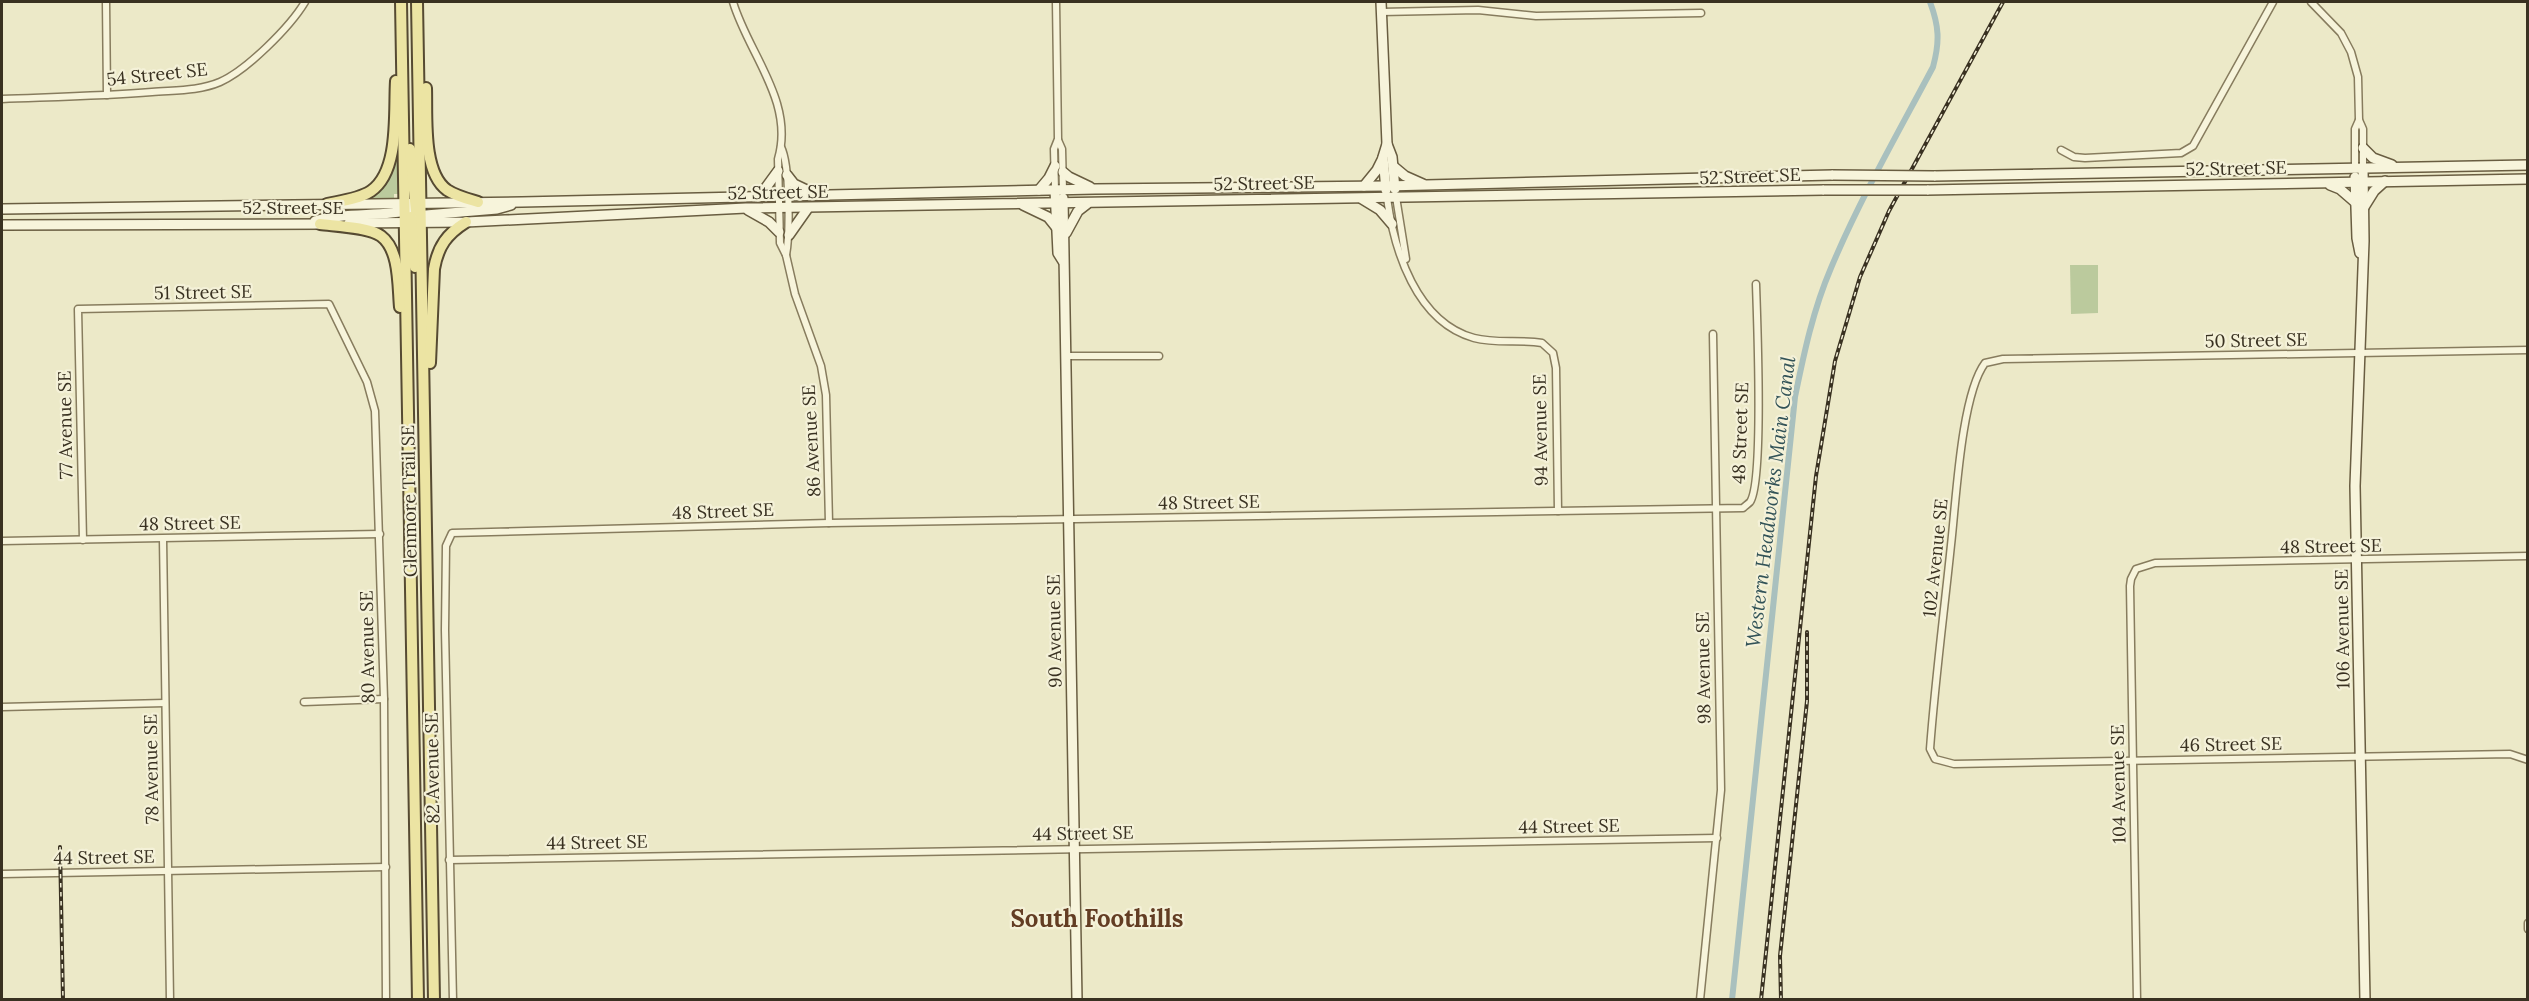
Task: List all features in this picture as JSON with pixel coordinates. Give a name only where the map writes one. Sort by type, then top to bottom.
[{"type":"main road","name":"Glenmore Trail SE","points":[[401,2],[403,106],[413,213],[424,391],[434,999]]},
{"type":"main road","name":"Glenmore Trail SE","points":[[418,2],[408,407],[418,999]]},
{"type":"main road","points":[[418,2],[422,11],[429,160],[438,181],[446,189],[478,202]]},
{"type":"main road","name":"94 Avenue SE","points":[[1381,2],[1387,144],[1393,166],[1390,186]]},
{"type":"main road","points":[[327,204],[370,192],[383,178],[390,163],[398,50],[402,36]]},
{"type":"main road","name":"94 Avenue SE","points":[[1387,144],[1383,157],[1392,197]]},
{"type":"main road","points":[[2363,148],[2373,158],[2397,168]]},
{"type":"main road","points":[[1364,186],[1377,171],[1383,157]]},
{"type":"main road","name":"52 Street SE","points":[[2,225],[321,224],[413,213],[478,202],[1095,189],[1390,186],[1833,175],[1934,176],[2528,165]]},
{"type":"main road","points":[[1393,166],[1405,176],[1425,185]]},
{"type":"main road","name":"106 Avenue SE","points":[[2359,168],[2364,208],[2355,486],[2365,999]]},
{"type":"main road","points":[[1039,190],[1059,169],[1075,180],[1095,189]]},
{"type":"main road","points":[[759,197],[782,173],[794,184],[820,196]]},
{"type":"main road","name":"52 Street SE","points":[[2,209],[327,204],[413,213],[466,222],[746,208],[2528,179]]},
{"type":"main road","name":"106 Avenue SE","points":[[2359,182],[2355,202],[2356,238],[2361,259]]},
{"type":"main road","points":[[2364,208],[2374,191],[2385,182]]},
{"type":"main road","points":[[2322,183],[2340,189],[2355,202]]},
{"type":"main road","name":"90 Avenue SE","points":[[1059,190],[1056,227],[1058,253],[1064,261]]},
{"type":"main road","points":[[1360,198],[1380,210],[1392,224]]},
{"type":"main road","points":[[304,224],[329,217],[497,209],[522,202]]},
{"type":"main road","points":[[1018,203],[1048,217],[1056,227]]},
{"type":"main road","name":"90 Avenue SE","points":[[1059,204],[1064,238],[1077,999]]},
{"type":"main road","points":[[1064,238],[1075,214],[1087,204]]},
{"type":"main road","points":[[746,208],[784,234],[808,208]]},
{"type":"main road","points":[[425,435],[434,269],[440,245],[454,229],[466,222]]},
{"type":"main road","points":[[321,224],[368,231],[380,235],[388,244],[396,265],[408,407]]},
{"type":"street","points":[[106,2],[106,95]]},
{"type":"street","name":"54 Street SE","points":[[2,99],[106,95],[200,88],[218,83],[230,77],[293,21],[305,2]]},
{"type":"street","name":"86 Avenue SE","points":[[733,2],[739,22],[776,98],[781,147],[786,156],[782,173],[786,255],[795,294],[821,366],[826,395],[829,523]]},
{"type":"street","name":"90 Avenue SE","points":[[1056,2],[1058,139],[1054,149],[1059,169],[1059,190]]},
{"type":"street","points":[[2061,150],[2074,157],[2085,158],[2157,155],[2188,151],[2273,2]]},
{"type":"street","points":[[2311,2],[2341,33],[2351,52],[2358,77],[2359,120],[2363,129],[2363,148],[2359,168]]},
{"type":"street","points":[[1381,12],[1478,10],[1536,16],[1701,13]]},
{"type":"street","points":[[2359,120],[2355,129],[2359,168]]},
{"type":"street","name":"94 Avenue SE","points":[[1392,197],[1392,224],[1416,292],[1428,307],[1449,326],[1471,338],[1542,343],[1553,353],[1556,368],[1558,511]]},
{"type":"street","name":"94 Avenue SE","points":[[1392,197],[1404,240],[1407,268]]},
{"type":"street","name":"48 Street SE","points":[[449,536],[457,532],[829,523],[1743,508],[1750,503],[1755,483],[1758,429],[1756,284]]},
{"type":"street","name":"51 Street SE","points":[[78,309],[329,304]]},
{"type":"street","name":"80 Avenue SE","points":[[329,304],[367,382],[375,411],[384,699],[386,999]]},
{"type":"street","name":"77 Avenue SE","points":[[78,309],[83,540]]},
{"type":"street","name":"98 Avenue SE","points":[[1700,999],[1720,790],[1713,334]]},
{"type":"street","name":"50 Street SE","points":[[1985,363],[2003,359],[2528,350]]},
{"type":"street","points":[[1065,356],[1159,356]]},
{"type":"street","name":"102 Avenue SE","points":[[1935,759],[1930,749],[1932,724],[1962,448],[1970,397],[1977,373],[1985,363]]},
{"type":"street","name":"48 Street SE","points":[[2,541],[380,534]]},
{"type":"street","name":"82 Avenue SE","points":[[449,536],[446,546],[445,630],[453,999]]},
{"type":"street","name":"78 Avenue SE","points":[[163,539],[170,999]]},
{"type":"street","name":"48 Street SE","points":[[2136,569],[2155,563],[2528,556]]},
{"type":"street","name":"104 Avenue SE","points":[[2136,569],[2130,586],[2137,999]]},
{"type":"street","points":[[304,702],[384,699]]},
{"type":"street","points":[[2,707],[165,703]]},
{"type":"street","name":"46 Street SE","points":[[1935,759],[1954,764],[2510,754],[2528,760]]},
{"type":"street","name":"44 Street SE","points":[[449,860],[1717,838]]},
{"type":"street","name":"44 Street SE","points":[[2,874],[386,867]]},
{"type":"street","points":[[2528,923],[2528,930]]},
{"type":"green space","points":[[397,150],[398,194],[394,194],[394,199],[368,199]]},
{"type":"green space","points":[[2070,265],[2098,265],[2098,313],[2071,314]]},
{"type":"waterway","name":"Western Headworks Main Canal","points":[[1732,1000],[1795,397],[1814,316],[1831,268],[1867,191],[1933,67],[1938,34],[1930,2]]},
{"type":"railway","points":[[1761,1000],[1816,476],[1835,361],[1860,277],[1889,211],[2003,2]]},
{"type":"railway","points":[[1781,1000],[1780,956],[1807,701],[1807,632]]},
{"type":"railway","points":[[60,847],[63,1000]]},
{"type":"district","name":"South Foothills","points":[[1097,918]]}]
